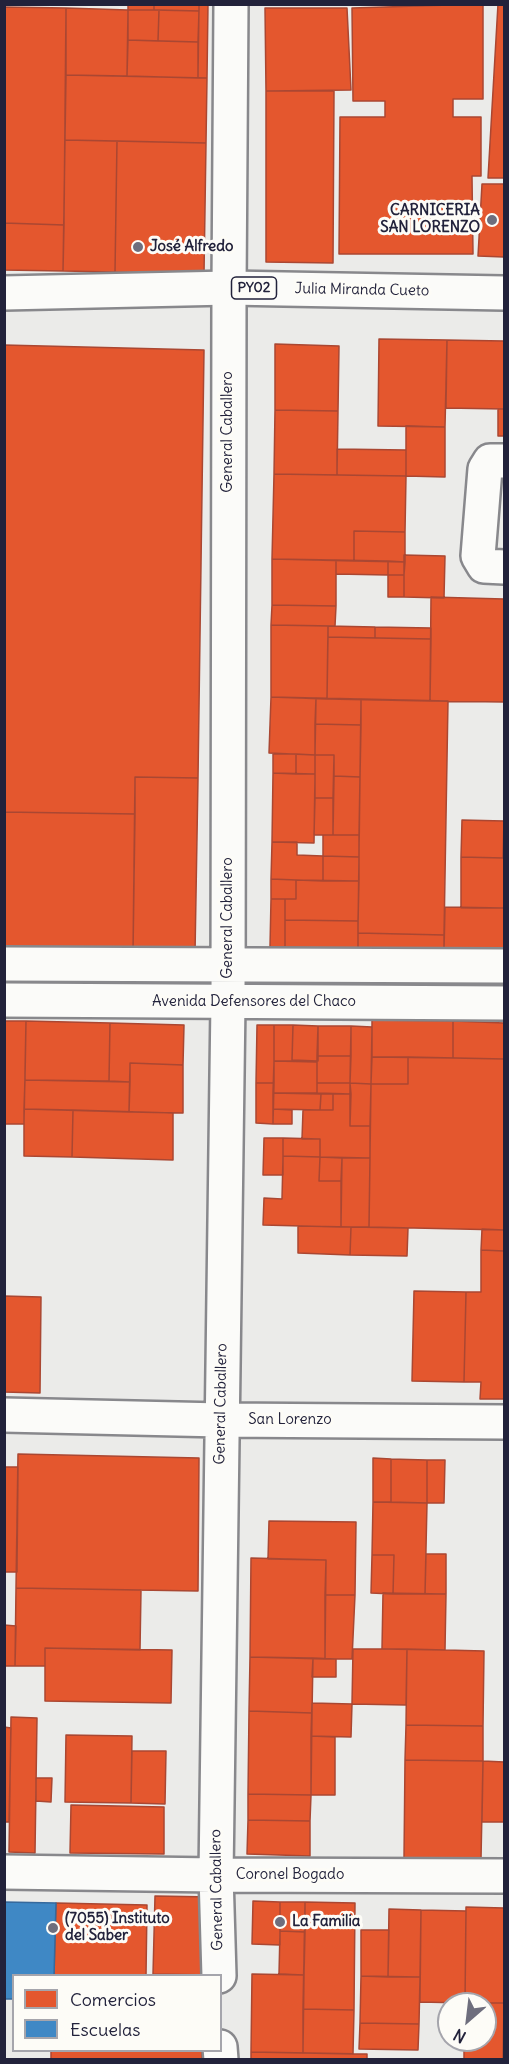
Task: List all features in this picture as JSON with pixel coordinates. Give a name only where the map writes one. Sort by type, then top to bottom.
[{"type":"main road","name":"General Caballero","points":[[219,1974],[216,1875],[228,1002],[231,4]]},
{"type":"main road","name":"Julia Miranda Cueto","points":[[4,293],[229,288],[504,293]]},
{"type":"main road","points":[[504,460],[490,461],[485,469],[477,556],[484,566],[504,567]]},
{"type":"main road","points":[[4,964],[228,963],[504,966]]},
{"type":"main road","name":"Avenida Defensores del Chaco","points":[[4,1000],[504,1003]]},
{"type":"main road","name":"San Lorenzo","points":[[4,1415],[221,1420],[504,1422]]},
{"type":"main road","name":"Coronel Bogado","points":[[4,1872],[504,1876]]},
{"type":"shaded area","points":[[5,5],[504,5],[504,2059],[5,2060]]},
{"type":"building: Comercios","points":[[128,4],[154,4],[154,10],[128,10]]},
{"type":"building: Comercios","points":[[154,4],[199,4],[199,11],[154,10]]},
{"type":"building: Comercios","points":[[199,4],[208,4],[207,78],[198,78]]},
{"type":"building: Comercios","points":[[483,4],[483,99],[453,99],[453,117],[481,117],[481,176],[472,176],[473,254],[339,254],[340,117],[385,117],[385,101],[353,101],[352,8]]},
{"type":"building: Comercios","points":[[498,4],[504,4],[504,178],[488,178]]},
{"type":"building: Comercios","points":[[4,7],[66,8],[64,225],[4,223]]},
{"type":"building: Comercios","points":[[66,8],[128,10],[127,76],[66,75]]},
{"type":"building: Comercios","points":[[265,8],[347,8],[351,90],[266,91]]},
{"type":"building: Comercios","points":[[128,10],[159,10],[158,41],[128,40]]},
{"type":"building: Comercios","points":[[159,10],[199,11],[198,42],[158,41]]},
{"type":"building: Comercios","points":[[128,40],[198,42],[198,78],[127,76]]},
{"type":"building: Comercios","points":[[66,75],[207,78],[206,143],[65,140]]},
{"type":"building: Comercios","points":[[266,91],[334,91],[333,263],[266,262]]},
{"type":"building: Comercios","points":[[65,140],[117,141],[115,272],[63,271]]},
{"type":"building: Comercios","points":[[117,141],[206,143],[204,274],[115,272]]},
{"type":"building: Comercios","name":"CARNICERIA SAN LORENZO","points":[[482,184],[504,184],[504,257],[478,256]]},
{"type":"building: Comercios","points":[[4,223],[64,225],[63,271],[4,270]]},
{"type":"building: Comercios","points":[[379,339],[447,340],[445,427],[378,426]]},
{"type":"building: Comercios","points":[[447,340],[504,341],[504,409],[446,408]]},
{"type":"building: Comercios","points":[[275,344],[339,346],[338,411],[275,410]]},
{"type":"building: Comercios","points":[[4,345],[204,350],[198,778],[135,777],[135,814],[4,812]]},
{"type":"building: Comercios","points":[[498,409],[504,409],[504,436],[498,436]]},
{"type":"building: Comercios","points":[[275,410],[338,411],[337,475],[274,474]]},
{"type":"building: Comercios","points":[[406,426],[445,427],[445,477],[406,476]]},
{"type":"building: Comercios","points":[[337,449],[406,450],[406,476],[337,475]]},
{"type":"building: Comercios","points":[[274,474],[406,476],[405,532],[354,531],[354,561],[272,559]]},
{"type":"building: Comercios","points":[[354,531],[405,532],[405,562],[354,561]]},
{"type":"building: Comercios","points":[[404,555],[445,556],[444,598],[404,597]]},
{"type":"building: Comercios","points":[[272,559],[336,560],[336,606],[272,605]]},
{"type":"building: Comercios","points":[[336,560],[388,561],[388,575],[336,574]]},
{"type":"building: Comercios","points":[[388,561],[405,562],[404,575],[388,575]]},
{"type":"building: Comercios","points":[[388,575],[404,575],[404,597],[388,597]]},
{"type":"building: Comercios","points":[[431,597],[504,599],[504,702],[430,701]]},
{"type":"building: Comercios","points":[[272,605],[336,606],[335,626],[271,625]]},
{"type":"building: Comercios","points":[[271,625],[328,626],[327,699],[271,697]]},
{"type":"building: Comercios","points":[[328,626],[375,627],[375,638],[328,637]]},
{"type":"building: Comercios","points":[[375,627],[431,628],[431,639],[375,638]]},
{"type":"building: Comercios","points":[[328,637],[431,639],[430,701],[327,699]]},
{"type":"building: Comercios","points":[[271,697],[316,698],[315,755],[269,753]]},
{"type":"building: Comercios","points":[[316,698],[361,699],[361,725],[315,724]]},
{"type":"building: Comercios","points":[[361,699],[448,701],[444,935],[358,933]]},
{"type":"building: Comercios","points":[[315,724],[361,725],[360,777],[334,776],[334,755],[315,755]]},
{"type":"building: Comercios","points":[[273,754],[296,754],[296,774],[273,773]]},
{"type":"building: Comercios","points":[[296,754],[315,755],[315,774],[296,774]]},
{"type":"building: Comercios","points":[[315,755],[334,755],[333,798],[315,798]]},
{"type":"building: Comercios","points":[[273,773],[315,774],[314,843],[272,842]]},
{"type":"building: Comercios","points":[[334,776],[360,777],[359,835],[333,835]]},
{"type":"building: Comercios","points":[[135,777],[198,778],[195,954],[133,953]]},
{"type":"building: Comercios","points":[[315,798],[333,798],[333,835],[314,835]]},
{"type":"building: Comercios","points":[[4,812],[135,814],[133,953],[4,950]]},
{"type":"building: Comercios","points":[[462,820],[504,821],[503,858],[461,857]]},
{"type":"building: Comercios","points":[[323,835],[359,835],[359,857],[323,856]]},
{"type":"building: Comercios","points":[[272,842],[297,842],[297,855],[323,856],[323,881],[271,879]]},
{"type":"building: Comercios","points":[[323,856],[359,857],[359,881],[323,881]]},
{"type":"building: Comercios","points":[[461,857],[504,858],[504,908],[461,908]]},
{"type":"building: Comercios","points":[[271,879],[296,880],[296,899],[271,899]]},
{"type":"building: Comercios","points":[[296,880],[359,881],[358,921],[285,920],[285,899],[296,899]]},
{"type":"building: Comercios","points":[[271,899],[285,899],[285,947],[270,947]]},
{"type":"building: Comercios","points":[[445,907],[504,908],[504,952],[444,951]]},
{"type":"building: Comercios","points":[[285,920],[358,921],[358,949],[285,947]]},
{"type":"building: Comercios","points":[[358,933],[444,935],[444,951],[358,949]]},
{"type":"building: Comercios","points":[[372,1020],[453,1021],[453,1058],[372,1057]]},
{"type":"building: Comercios","points":[[4,1021],[26,1021],[24,1124],[4,1124]]},
{"type":"building: Comercios","points":[[26,1021],[110,1023],[109,1081],[25,1080]]},
{"type":"building: Comercios","points":[[453,1021],[504,1023],[504,1059],[453,1058]]},
{"type":"building: Comercios","points":[[110,1023],[184,1025],[183,1065],[130,1063],[130,1082],[109,1081]]},
{"type":"building: Comercios","points":[[257,1025],[274,1025],[274,1083],[256,1083]]},
{"type":"building: Comercios","points":[[274,1025],[293,1025],[292,1061],[274,1061]]},
{"type":"building: Comercios","points":[[293,1025],[318,1026],[318,1061],[292,1060]]},
{"type":"building: Comercios","points":[[318,1026],[351,1026],[351,1056],[317,1056]]},
{"type":"building: Comercios","points":[[351,1026],[372,1027],[371,1084],[350,1083]]},
{"type":"building: Comercios","points":[[317,1056],[351,1056],[350,1083],[317,1083]]},
{"type":"building: Comercios","points":[[372,1057],[408,1057],[408,1084],[371,1084]]},
{"type":"building: Comercios","points":[[408,1057],[504,1059],[504,1230],[369,1227],[371,1084],[408,1084]]},
{"type":"building: Comercios","points":[[274,1061],[317,1062],[317,1093],[273,1093]]},
{"type":"building: Comercios","points":[[130,1063],[183,1065],[183,1113],[129,1112]]},
{"type":"building: Comercios","points":[[25,1080],[130,1082],[129,1112],[24,1109]]},
{"type":"building: Comercios","points":[[256,1083],[274,1083],[273,1124],[256,1123]]},
{"type":"building: Comercios","points":[[317,1083],[350,1083],[351,1094],[317,1093]]},
{"type":"building: Comercios","points":[[350,1083],[371,1084],[370,1126],[350,1126]]},
{"type":"building: Comercios","points":[[273,1093],[321,1094],[320,1110],[273,1109]]},
{"type":"building: Comercios","points":[[321,1094],[333,1094],[333,1110],[320,1110]]},
{"type":"building: Comercios","points":[[333,1094],[351,1094],[350,1126],[370,1126],[370,1158],[320,1157],[320,1139],[302,1139],[303,1110],[333,1110]]},
{"type":"building: Comercios","points":[[24,1109],[73,1110],[72,1157],[24,1156]]},
{"type":"building: Comercios","points":[[273,1109],[292,1110],[292,1124],[273,1124]]},
{"type":"building: Comercios","points":[[73,1110],[173,1113],[173,1160],[72,1157]]},
{"type":"building: Comercios","points":[[264,1138],[283,1138],[283,1175],[263,1175]]},
{"type":"building: Comercios","points":[[283,1138],[320,1139],[320,1157],[283,1156]]},
{"type":"building: Comercios","points":[[283,1156],[320,1157],[319,1181],[341,1181],[341,1227],[263,1225],[264,1198],[282,1199]]},
{"type":"building: Comercios","points":[[320,1157],[342,1158],[341,1181],[319,1181]]},
{"type":"building: Comercios","points":[[342,1158],[370,1158],[369,1227],[341,1227]]},
{"type":"building: Comercios","points":[[298,1226],[351,1227],[350,1255],[298,1253]]},
{"type":"building: Comercios","points":[[351,1227],[408,1228],[407,1256],[350,1255]]},
{"type":"building: Comercios","points":[[482,1229],[504,1230],[504,1251],[481,1250]]},
{"type":"building: Comercios","points":[[481,1250],[504,1251],[504,1399],[480,1399],[481,1382],[464,1382],[466,1292],[481,1292]]},
{"type":"building: Comercios","points":[[414,1291],[466,1292],[464,1382],[412,1381]]},
{"type":"building: Comercios","points":[[4,1296],[41,1297],[40,1393],[4,1392]]},
{"type":"building: Comercios","points":[[18,1454],[199,1458],[198,1591],[16,1588]]},
{"type":"building: Comercios","points":[[373,1458],[391,1459],[391,1502],[373,1502]]},
{"type":"building: Comercios","points":[[391,1459],[427,1460],[427,1503],[391,1502]]},
{"type":"building: Comercios","points":[[427,1460],[445,1460],[444,1503],[427,1503]]},
{"type":"building: Comercios","points":[[4,1467],[18,1467],[17,1572],[4,1572]]},
{"type":"building: Comercios","points":[[373,1502],[427,1503],[425,1594],[393,1594],[394,1555],[372,1555]]},
{"type":"building: Comercios","points":[[269,1521],[356,1522],[355,1595],[325,1595],[326,1560],[268,1559]]},
{"type":"building: Comercios","points":[[426,1554],[446,1554],[446,1594],[425,1594]]},
{"type":"building: Comercios","points":[[372,1555],[394,1555],[393,1594],[371,1593]]},
{"type":"building: Comercios","points":[[251,1558],[326,1560],[325,1659],[250,1657]]},
{"type":"building: Comercios","points":[[16,1588],[141,1590],[140,1650],[45,1648],[45,1666],[15,1666]]},
{"type":"building: Comercios","points":[[383,1593],[446,1594],[445,1650],[382,1649]]},
{"type":"building: Comercios","points":[[325,1595],[355,1595],[352,1659],[325,1659]]},
{"type":"building: Comercios","points":[[4,1625],[16,1626],[15,1666],[4,1666]]},
{"type":"building: Comercios","points":[[45,1648],[172,1650],[171,1703],[45,1701]]},
{"type":"building: Comercios","points":[[353,1649],[407,1649],[406,1705],[352,1704]]},
{"type":"building: Comercios","points":[[407,1649],[484,1651],[483,1726],[406,1725]]},
{"type":"building: Comercios","points":[[250,1657],[313,1658],[312,1713],[249,1711]]},
{"type":"building: Comercios","points":[[313,1658],[336,1659],[336,1677],[312,1677]]},
{"type":"building: Comercios","points":[[312,1703],[352,1704],[351,1737],[311,1736]]},
{"type":"building: Comercios","points":[[249,1711],[312,1713],[311,1795],[248,1794]]},
{"type":"building: Comercios","points":[[11,1717],[37,1718],[35,1853],[9,1852]]},
{"type":"building: Comercios","points":[[406,1725],[483,1726],[483,1761],[405,1760]]},
{"type":"building: Comercios","points":[[4,1727],[11,1728],[9,1822],[4,1822]]},
{"type":"building: Comercios","points":[[66,1735],[132,1736],[131,1803],[65,1802]]},
{"type":"building: Comercios","points":[[311,1736],[335,1737],[335,1795],[311,1795]]},
{"type":"building: Comercios","points":[[132,1751],[166,1751],[165,1804],[131,1803]]},
{"type":"building: Comercios","points":[[405,1760],[483,1761],[481,1859],[404,1858]]},
{"type":"building: Comercios","points":[[483,1761],[504,1762],[504,1822],[482,1822]]},
{"type":"building: Comercios","points":[[36,1778],[52,1778],[51,1802],[36,1801]]},
{"type":"building: Comercios","points":[[248,1794],[311,1795],[310,1821],[248,1820]]},
{"type":"building: Comercios","points":[[71,1805],[164,1807],[164,1854],[70,1853]]},
{"type":"building: Comercios","points":[[248,1820],[310,1821],[310,1856],[247,1854]]},
{"type":"building: Comercios","points":[[155,1896],[212,1897],[211,1974],[153,1974]]},
{"type":"building: Comercios","points":[[253,1901],[280,1902],[280,1945],[252,1944]]},
{"type":"building: Comercios","points":[[280,1902],[305,1902],[305,1932],[280,1931]]},
{"type":"building: Comercios","points":[[305,1902],[355,1903],[354,2010],[303,2009]]},
{"type":"building: Comercios","points":[[56,1903],[147,1905],[146,1974],[54,1974]]},
{"type":"building: Comercios","points":[[466,1907],[504,1908],[504,2003],[497,2003],[497,1992],[465,1992]]},
{"type":"building: Comercios","points":[[389,1909],[421,1910],[420,1977],[388,1977]]},
{"type":"building: Comercios","points":[[421,1910],[466,1911],[465,1992],[437,1992],[437,2002],[420,2002]]},
{"type":"building: Comercios","points":[[361,1930],[389,1930],[388,1977],[361,1976]]},
{"type":"building: Comercios","points":[[280,1931],[305,1932],[304,1975],[279,1974]]},
{"type":"building: Comercios","points":[[252,1974],[304,1975],[303,2053],[251,2052]]},
{"type":"building: Comercios","points":[[361,1976],[420,1977],[419,2024],[360,2023]]},
{"type":"building: Comercios","points":[[497,2003],[504,2003],[503,2060],[464,2060],[464,2052],[497,2052]]},
{"type":"building: Comercios","points":[[303,2009],[354,2010],[353,2054],[303,2053]]},
{"type":"building: Comercios","points":[[360,2023],[419,2024],[418,2050],[359,2049]]},
{"type":"building: Comercios","points":[[51,2052],[202,2052],[202,2060],[51,2060]]},
{"type":"building: Comercios","points":[[251,2052],[367,2054],[367,2060],[251,2060]]},
{"type":"building: Escuelas","points":[[4,1902],[56,1903],[54,1974],[12,1974],[12,1999],[4,1999]]},
{"type":"place","name":"CARNICERIA SAN LORENZO","points":[[492,220]]},
{"type":"place","name":"José Alfredo","points":[[138,247]]},
{"type":"place","name":"La Familia","points":[[280,1922]]},
{"type":"place","name":"(7055) Instituto del Saber","points":[[53,1928]]}]
